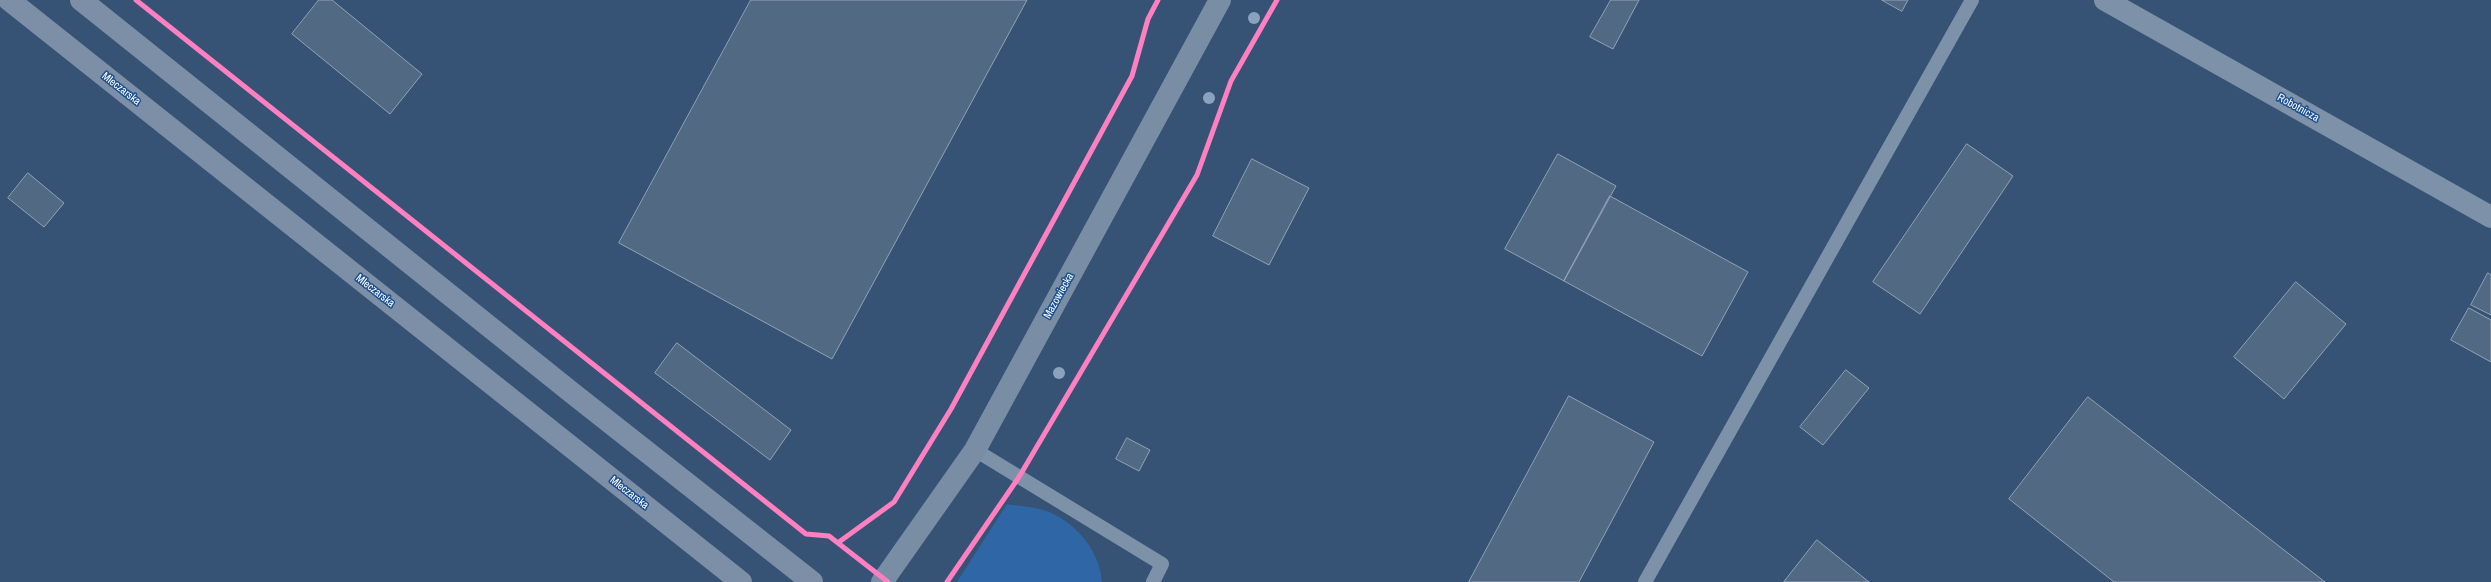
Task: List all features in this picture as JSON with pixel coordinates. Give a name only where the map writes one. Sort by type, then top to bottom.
[{"type":"main road","name":"Mleczarska","points":[[9,0],[741,582]]},
{"type":"main road","points":[[81,0],[576,396],[812,582]]},
{"type":"street","name":"Mazowiecka","points":[[882,582],[975,450],[1220,0]]},
{"type":"street","name":"Robotnicza","points":[[2105,0],[2491,217]]},
{"type":"lane","points":[[0,5],[4,0]]},
{"type":"lane","points":[[1645,582],[1972,0]]},
{"type":"lane","points":[[975,450],[1162,564],[1153,582]]},
{"type":"shaded area","points":[[1007,504],[1035,508],[1051,513],[1072,526],[1090,546],[1100,570],[1102,582],[957,582]]},
{"type":"building","points":[[319,0],[332,0],[422,74],[390,114],[292,34]]},
{"type":"building","points":[[751,0],[1027,0],[832,359],[619,243]]},
{"type":"building","points":[[1611,0],[1639,0],[1613,49],[1590,37]]},
{"type":"building","points":[[1882,0],[1908,0],[1902,11]]},
{"type":"building","points":[[1967,144],[2013,176],[1920,314],[1873,282]]},
{"type":"building","points":[[1558,154],[1616,186],[1564,281],[1505,249]]},
{"type":"building","points":[[1252,159],[1309,188],[1269,265],[1213,236]]},
{"type":"building","points":[[28,173],[64,203],[44,227],[8,198]]},
{"type":"building","points":[[1610,196],[1748,272],[1702,356],[1564,281]]},
{"type":"building","points":[[2488,273],[2491,275],[2491,315],[2471,305]]},
{"type":"building","points":[[2296,282],[2346,324],[2284,399],[2234,357]]},
{"type":"building","points":[[2469,308],[2491,320],[2491,362],[2451,340]]},
{"type":"building","points":[[677,343],[791,430],[770,460],[655,373]]},
{"type":"building","points":[[1846,370],[1869,388],[1823,445],[1800,427]]},
{"type":"building","points":[[1569,396],[1654,442],[1579,582],[1469,582]]},
{"type":"building","points":[[2088,397],[2325,582],[2114,582],[2009,499]]},
{"type":"building","points":[[1127,438],[1150,450],[1139,471],[1116,459]]},
{"type":"building","points":[[1817,540],[1869,582],[1784,582]]},
{"type":"cycle path","points":[[136,0],[806,534],[829,536],[888,582]]},
{"type":"cycle path","points":[[839,542],[894,502],[951,409],[1132,76],[1148,19],[1158,0]]},
{"type":"cycle path","points":[[947,582],[1019,477],[1197,175],[1231,81],[1277,0]]}]
